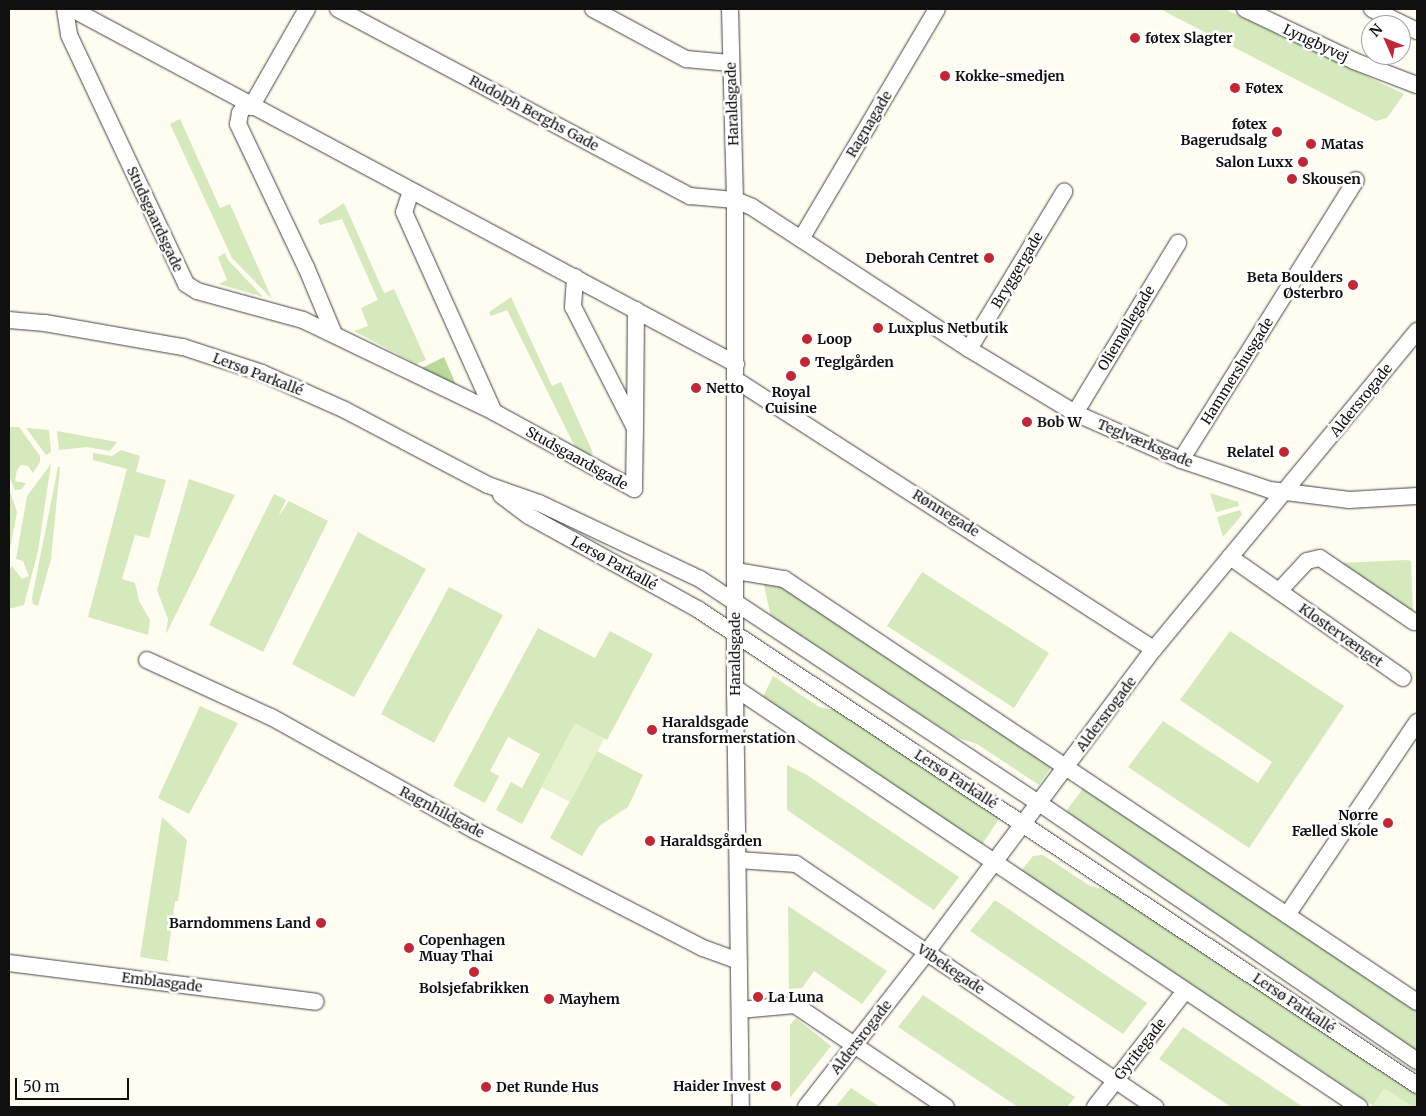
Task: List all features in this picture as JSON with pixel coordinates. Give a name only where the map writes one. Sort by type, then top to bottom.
[{"type":"street","name":"Studsgaardsgade","points":[[65,9],[69,34],[186,284],[197,291],[303,320],[334,334],[494,412],[634,489],[636,310]]},
{"type":"street","points":[[72,9],[636,310],[736,372]]},
{"type":"street","points":[[307,9],[249,105],[240,113],[238,124],[306,267],[334,334]]},
{"type":"street","name":"Rudolph Berghs Gade","points":[[338,9],[690,196],[735,200]]},
{"type":"street","points":[[593,9],[686,59],[730,64]]},
{"type":"street","name":"Haraldsgade","points":[[730,9],[735,200],[735,688],[741,1107]]},
{"type":"street","name":"Ragnagade","points":[[801,239],[936,9]]},
{"type":"street","name":"Lyngbyvej","points":[[1245,9],[1354,60],[1417,85]]},
{"type":"street","points":[[1372,9],[1417,31]]},
{"type":"street","name":"Hammershusgade","points":[[1181,460],[1356,180]]},
{"type":"street","points":[[411,191],[404,212],[494,412]]},
{"type":"street","name":"Bryggergade","points":[[969,349],[1064,192]]},
{"type":"street","points":[[735,200],[752,207],[801,239]]},
{"type":"street","name":"Teglværksgade","points":[[801,239],[969,349],[1075,413],[1181,460],[1286,493],[1349,500],[1417,496]]},
{"type":"street","name":"Oliemøllegade","points":[[1075,413],[1178,243]]},
{"type":"street","name":"Studsgaardsgade","points":[[575,277],[572,307],[635,428]]},
{"type":"street","name":"Lersø Parkallé","points":[[9,320],[45,322],[183,347],[262,373],[345,410],[488,485],[539,503],[700,579],[1039,803],[1417,1061]]},
{"type":"street","name":"Aldersrogade","points":[[806,1107],[996,863],[1154,649],[1286,493],[1417,331]]},
{"type":"street","name":"Rønnegade","points":[[736,372],[1154,649]]},
{"type":"street","name":"Lersø Parkallé","points":[[488,485],[530,516],[699,610],[735,633],[1417,1085]]},
{"type":"street","name":"Klostervænget","points":[[1230,558],[1403,678]]},
{"type":"street","points":[[1280,591],[1307,561],[1320,558],[1414,622]]},
{"type":"street","points":[[736,571],[784,579],[1417,1002]]},
{"type":"street","name":"Ragnhildgade","points":[[147,660],[271,717],[476,831],[703,948],[739,962]]},
{"type":"street","points":[[735,688],[1358,1107]]},
{"type":"street","points":[[1287,915],[1417,722]]},
{"type":"street","name":"Vibekegade","points":[[738,860],[796,864],[1155,1107]]},
{"type":"street","name":"Emblasgade","points":[[9,963],[316,1002]]},
{"type":"street","name":"Gyritegade","points":[[1095,1107],[1185,991]]},
{"type":"street","points":[[740,1010],[795,1005],[946,1107]]},
{"type":"green space","points":[[1160,9],[1225,9],[1404,94],[1387,118],[1376,121]]},
{"type":"green space","points":[[180,119],[220,208],[230,204],[272,299],[232,258],[170,124]]},
{"type":"green space","points":[[344,203],[384,293],[394,289],[426,360],[416,364],[354,331],[368,326],[361,308],[378,300],[342,219],[320,225],[318,220]]},
{"type":"green space","points":[[225,253],[228,260],[263,297],[219,284],[227,280],[218,257]]},
{"type":"green space","points":[[511,297],[552,386],[561,382],[593,453],[585,457],[576,449],[507,310],[491,316],[489,312]]},
{"type":"green space","points":[[444,357],[457,387],[422,368]]},
{"type":"green space","points":[[9,427],[19,427],[40,456],[40,462],[33,473],[28,466],[21,465],[17,470],[15,481],[26,483],[22,489],[15,490],[9,476]]},
{"type":"green space","points":[[26,428],[49,430],[51,452],[46,455]]},
{"type":"green space","points":[[57,431],[117,442],[110,451],[87,447],[59,450]]},
{"type":"green space","points":[[121,450],[140,456],[136,472],[166,480],[149,538],[135,535],[122,579],[135,583],[139,601],[150,620],[148,635],[88,617],[127,469],[93,460],[93,453],[112,456]]},
{"type":"green space","points":[[51,464],[38,551],[24,605],[9,609],[9,571],[12,566],[22,579],[29,576],[23,561],[16,559],[27,496]]},
{"type":"green space","points":[[58,467],[60,467],[51,559],[38,606],[33,604],[32,598]]},
{"type":"green space","points":[[189,479],[235,495],[166,634],[168,619],[157,590]]},
{"type":"green space","points":[[9,488],[17,512],[9,554]]},
{"type":"green space","points":[[1210,493],[1238,502],[1239,506],[1216,512]]},
{"type":"green space","points":[[274,494],[286,500],[278,517],[289,501],[328,521],[263,652],[209,625]]},
{"type":"green space","points":[[1240,510],[1242,515],[1223,537],[1217,517]]},
{"type":"green space","points":[[358,532],[426,569],[354,697],[292,664]]},
{"type":"green space","points":[[1411,561],[1413,613],[1338,563]]},
{"type":"green space","points":[[922,572],[1049,653],[1014,708],[887,626]]},
{"type":"green space","points":[[763,581],[784,587],[1052,766],[1039,785],[977,744],[955,737],[771,617]]},
{"type":"green space","points":[[449,587],[503,615],[434,743],[381,714]]},
{"type":"green space","points":[[538,628],[595,658],[610,631],[653,654],[607,740],[575,724],[522,824],[496,810],[511,782],[522,788],[540,754],[508,737],[490,771],[499,776],[485,803],[453,786]]},
{"type":"green space","points":[[1230,631],[1344,706],[1249,848],[1128,767],[1163,721],[1258,783],[1272,762],[1180,700]]},
{"type":"green space","points":[[773,676],[819,707],[840,711],[1000,817],[982,845],[762,699]]},
{"type":"green space","points":[[200,706],[238,723],[189,814],[158,798]]},
{"type":"green space","points":[[575,723],[604,739],[570,802],[541,787]]},
{"type":"green space","points":[[597,751],[643,775],[628,807],[599,826],[582,856],[550,838]]},
{"type":"green space","points":[[787,765],[807,775],[959,877],[934,910],[787,810]]},
{"type":"green space","points":[[1084,787],[1417,1010],[1417,1051],[1068,815],[1067,810]]},
{"type":"green space","points":[[162,817],[187,840],[178,901],[175,901],[167,960],[170,962],[140,957]]},
{"type":"green space","points":[[1043,855],[1090,886],[1115,892],[1417,1093],[1417,1107],[1375,1107],[1021,871],[1033,856]]},
{"type":"green space","points":[[995,900],[1147,1003],[1123,1034],[970,931]]},
{"type":"green space","points":[[788,906],[887,971],[862,1004],[814,971],[802,988],[789,989]]},
{"type":"green space","points":[[923,995],[1075,1097],[1067,1107],[1018,1107],[898,1027]]},
{"type":"green space","points":[[796,1018],[831,1046],[790,1098],[790,1025]]},
{"type":"green space","points":[[1183,1027],[1303,1107],[1231,1107],[1159,1059]]},
{"type":"green space","points":[[851,1088],[880,1107],[835,1107]]},
{"type":"green space","points":[[1384,1088],[1414,1107],[1373,1105]]},
{"type":"place","name":"føtex Slagter","points":[[1135,38]]},
{"type":"place","name":"Kokke-smedjen","points":[[945,76]]},
{"type":"place","name":"Føtex","points":[[1235,88]]},
{"type":"place","name":"føtex Bagerudsalg","points":[[1277,132]]},
{"type":"place","name":"Matas","points":[[1311,144]]},
{"type":"place","name":"Salon Luxx","points":[[1303,162]]},
{"type":"place","name":"Skousen","points":[[1292,179]]},
{"type":"place","name":"Deborah Centret","points":[[989,258]]},
{"type":"place","name":"Beta Boulders Østerbro","points":[[1353,285]]},
{"type":"place","name":"Luxplus Netbutik","points":[[878,328]]},
{"type":"place","name":"Loop","points":[[807,339]]},
{"type":"place","name":"Teglgården","points":[[805,362]]},
{"type":"place","name":"Royal Cuisine","points":[[791,376]]},
{"type":"place","name":"Netto","points":[[696,388]]},
{"type":"place","name":"Bob W","points":[[1027,422]]},
{"type":"place","name":"Relatel","points":[[1284,452]]},
{"type":"place","name":"Haraldsgade transformerstation","points":[[652,730]]},
{"type":"place","name":"Nørre Fælled Skole","points":[[1388,823]]},
{"type":"place","name":"Haraldsgården","points":[[650,841]]},
{"type":"place","name":"Barndommens Land","points":[[321,923]]},
{"type":"place","name":"Copenhagen Muay Thai","points":[[409,948]]},
{"type":"place","name":"Bolsjefabrikken","points":[[474,972]]},
{"type":"place","name":"La Luna","points":[[758,997]]},
{"type":"place","name":"Mayhem","points":[[549,999]]},
{"type":"place","name":"Haider Invest","points":[[776,1086]]},
{"type":"place","name":"Det Runde Hus","points":[[486,1087]]}]
